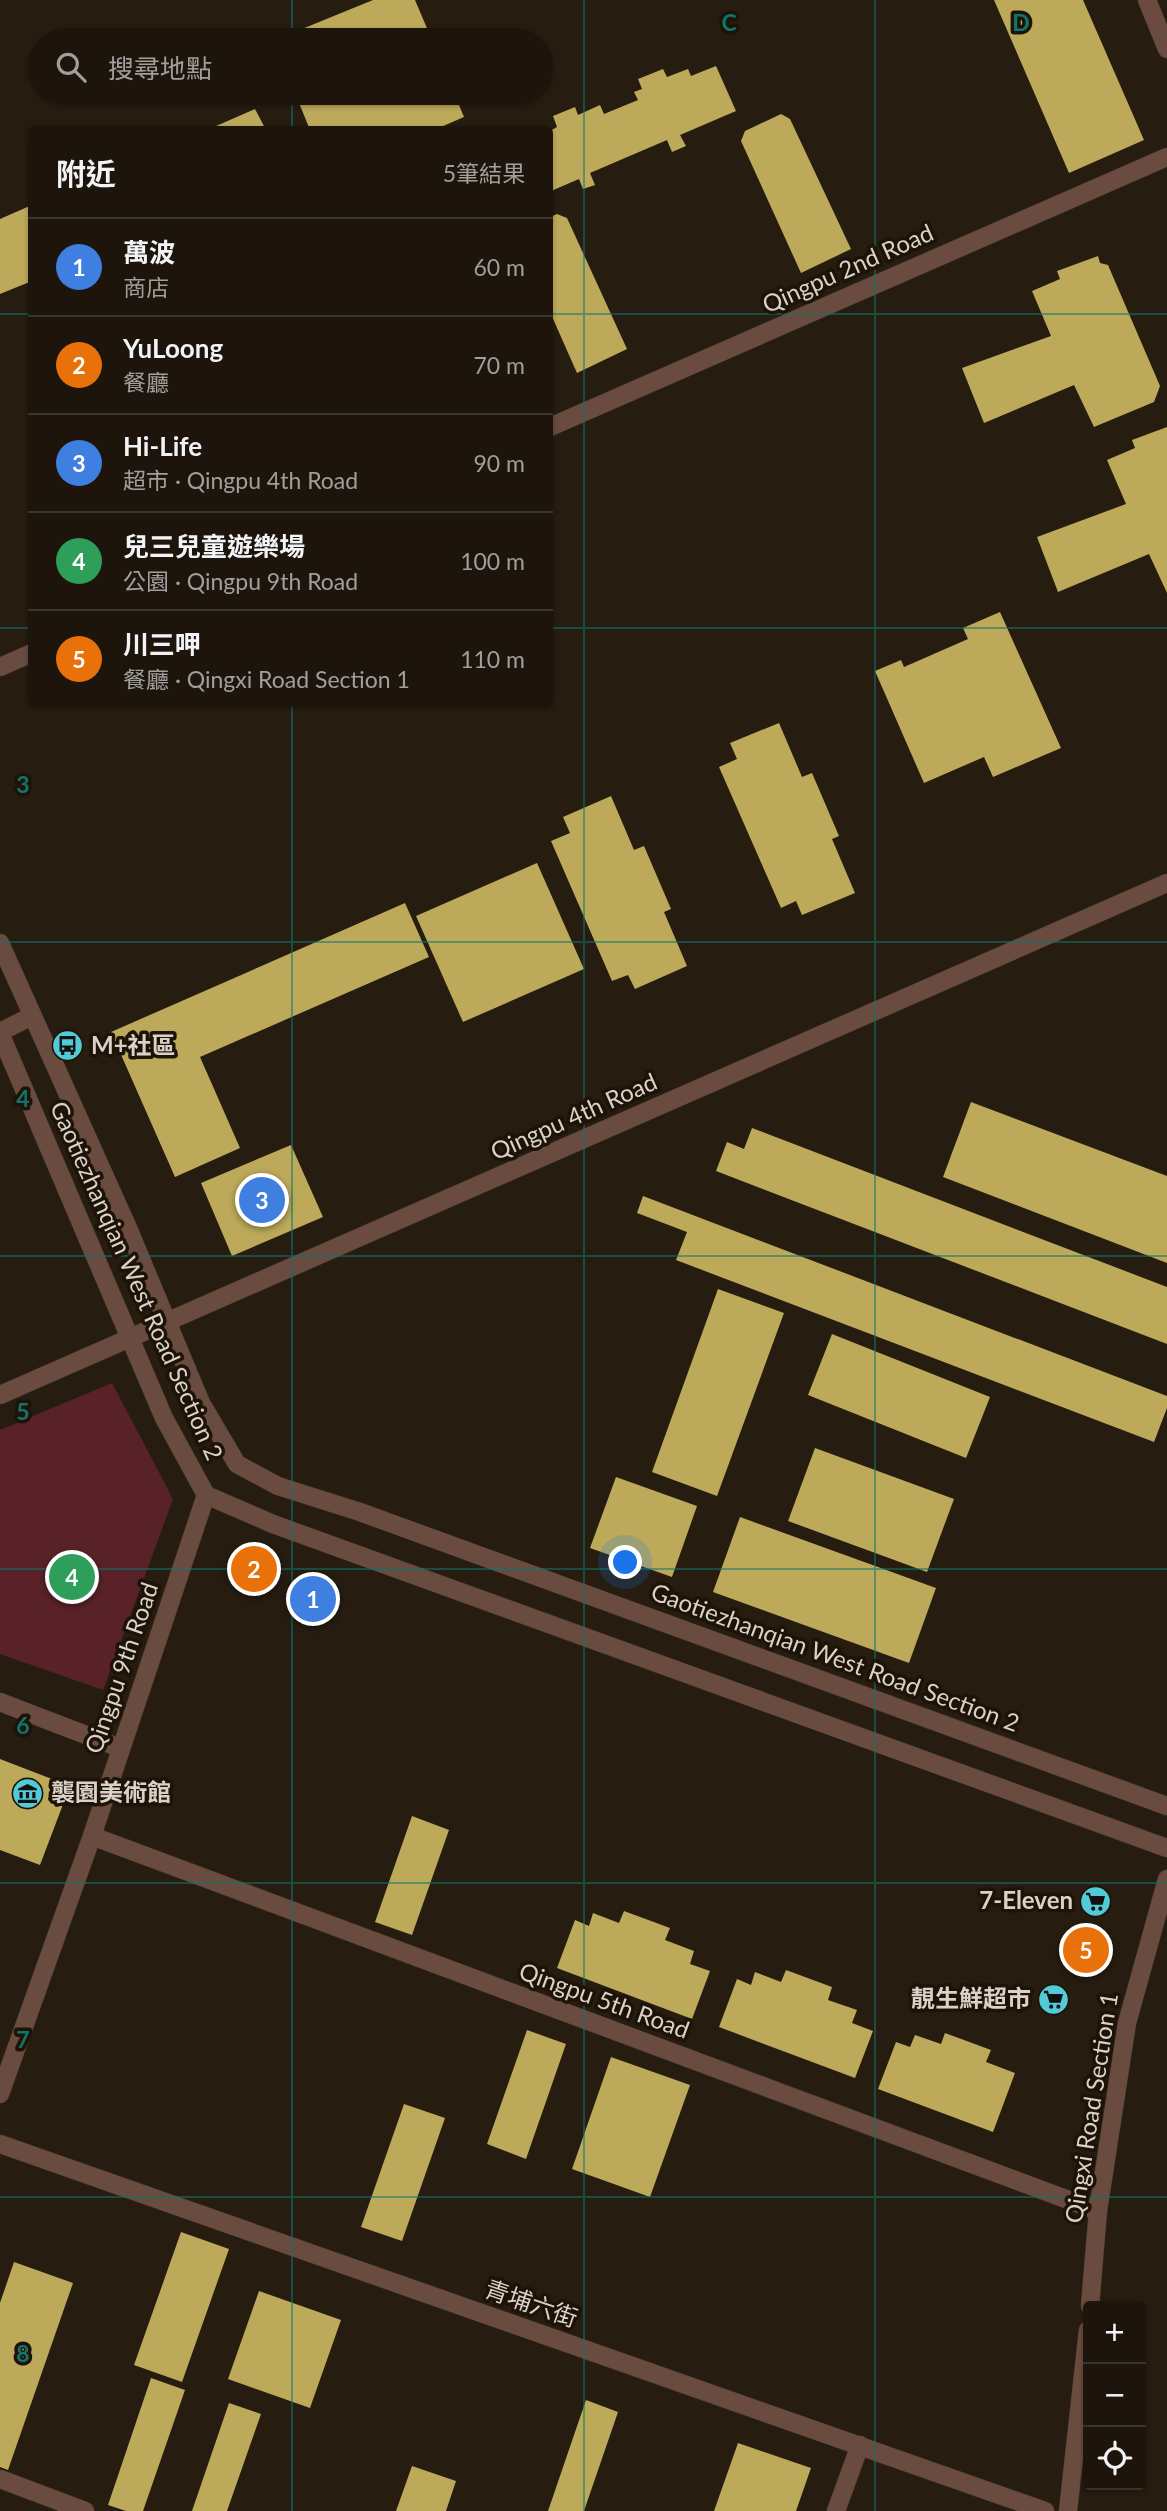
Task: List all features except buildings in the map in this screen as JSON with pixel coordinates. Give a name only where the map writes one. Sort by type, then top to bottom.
[{"type":"street","points":[[1147,0],[1167,49]]},
{"type":"street","name":"Qingpu 2nd Road","points":[[553,426],[1167,156]]},
{"type":"street","points":[[0,667],[28,655]]},
{"type":"street","name":"Qingpu 4th Road","points":[[0,1395],[1167,883]]},
{"type":"street","name":"Gaotiezhanqian West Road Section 2","points":[[0,943],[201,1403],[237,1464],[278,1486],[360,1512],[1167,1805]]},
{"type":"street","points":[[0,1032],[32,1016]]},
{"type":"street","name":"Gaotiezhanqian West Road Section 2","points":[[0,1032],[164,1418],[206,1494],[286,1529],[1167,1848]]},
{"type":"street","name":"Qingpu 9th Road","points":[[0,2094],[92,1836],[206,1494]]},
{"type":"street","points":[[0,1702],[121,1748]]},
{"type":"street","name":"Qingpu 5th Road","points":[[92,1836],[1098,2211]]},
{"type":"street","name":"Qingxi Road Section 1","points":[[1090,2301],[1098,2211],[1127,2023],[1167,1879]]},
{"type":"street","name":"青埔六街","points":[[0,2144],[1045,2511]]},
{"type":"street","points":[[1068,2511],[1084,2364]]},
{"type":"street","points":[[836,2511],[860,2445]]},
{"type":"street","points":[[0,2479],[85,2511]]},
{"type":"shaded area","points":[[112,1383],[173,1499],[103,1690],[0,1654],[0,1430]]},
{"type":"place","name":"M+社區","points":[[68,1046]]},
{"type":"place","name":"Hi-Life","points":[[262,1200]]},
{"type":"place","name":"YuLoong","points":[[254,1569]]},
{"type":"place","name":"兒三兒童遊樂場","points":[[72,1577]]},
{"type":"place","name":"萬波","points":[[313,1599]]},
{"type":"place","name":"襲園美術館","points":[[28,1793]]},
{"type":"place","name":"7-Eleven","points":[[1096,1901]]},
{"type":"place","name":"川三呷","points":[[1086,1950]]},
{"type":"place","name":"靚生鮮超市","points":[[1054,1999]]}]
